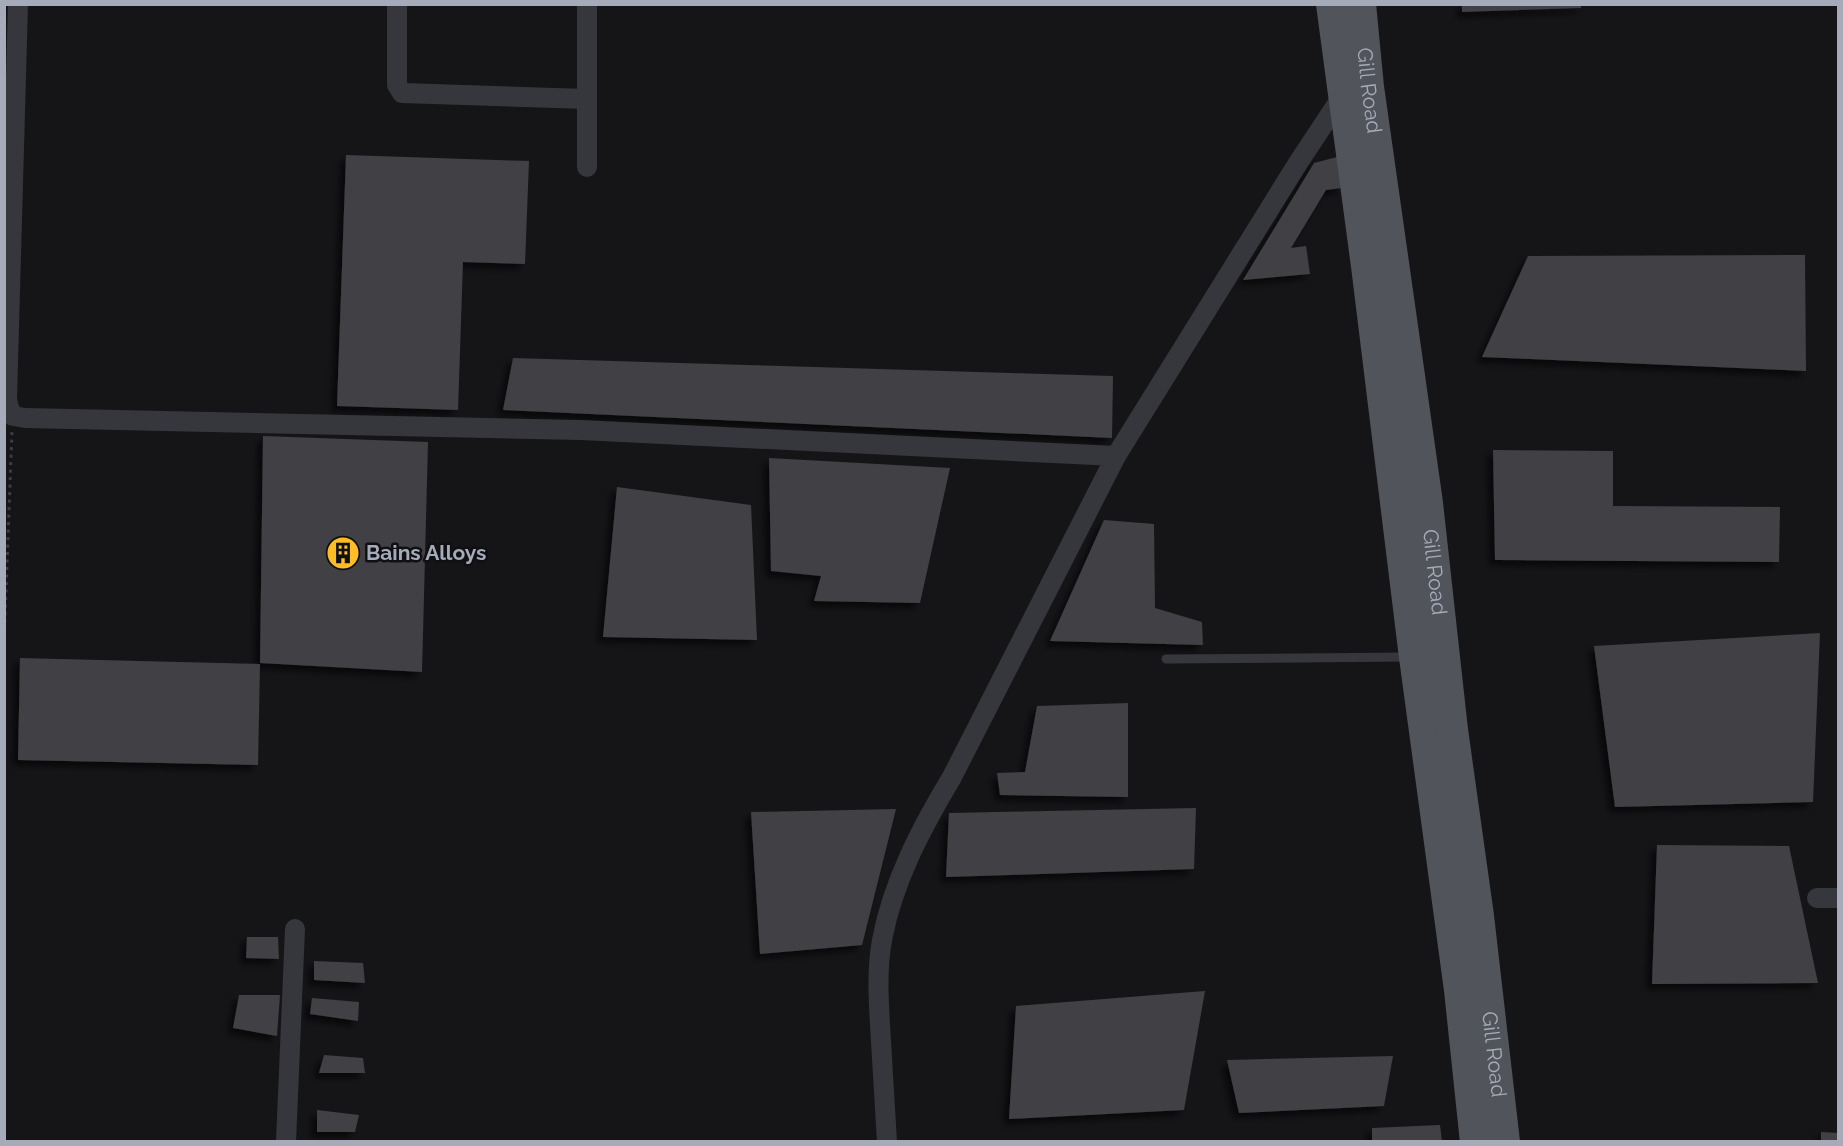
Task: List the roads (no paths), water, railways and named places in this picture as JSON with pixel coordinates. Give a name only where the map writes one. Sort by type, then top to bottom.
[{"type":"main road","points":[[1332,4],[1367,266],[1414,657],[1460,990],[1476,1142]]},
{"type":"main road","name":"Gill Road","points":[[1360,4],[1368,87],[1426,503],[1504,1142]]},
{"type":"street","points":[[18,4],[7,399],[13,416],[581,430],[1116,456]]},
{"type":"street","points":[[397,4],[397,85],[402,93],[586,99]]},
{"type":"street","points":[[587,4],[587,167]]},
{"type":"street","points":[[887,1142],[879,974],[882,940],[893,898],[910,854],[952,777],[1116,456],[1343,95]]},
{"type":"street","points":[[1817,898],[1839,898]]},
{"type":"street","points":[[286,1142],[295,929]]},
{"type":"lane","points":[[1166,659],[1414,657]]},
{"type":"place","name":"Bains Alloys","points":[[343,553]]}]
